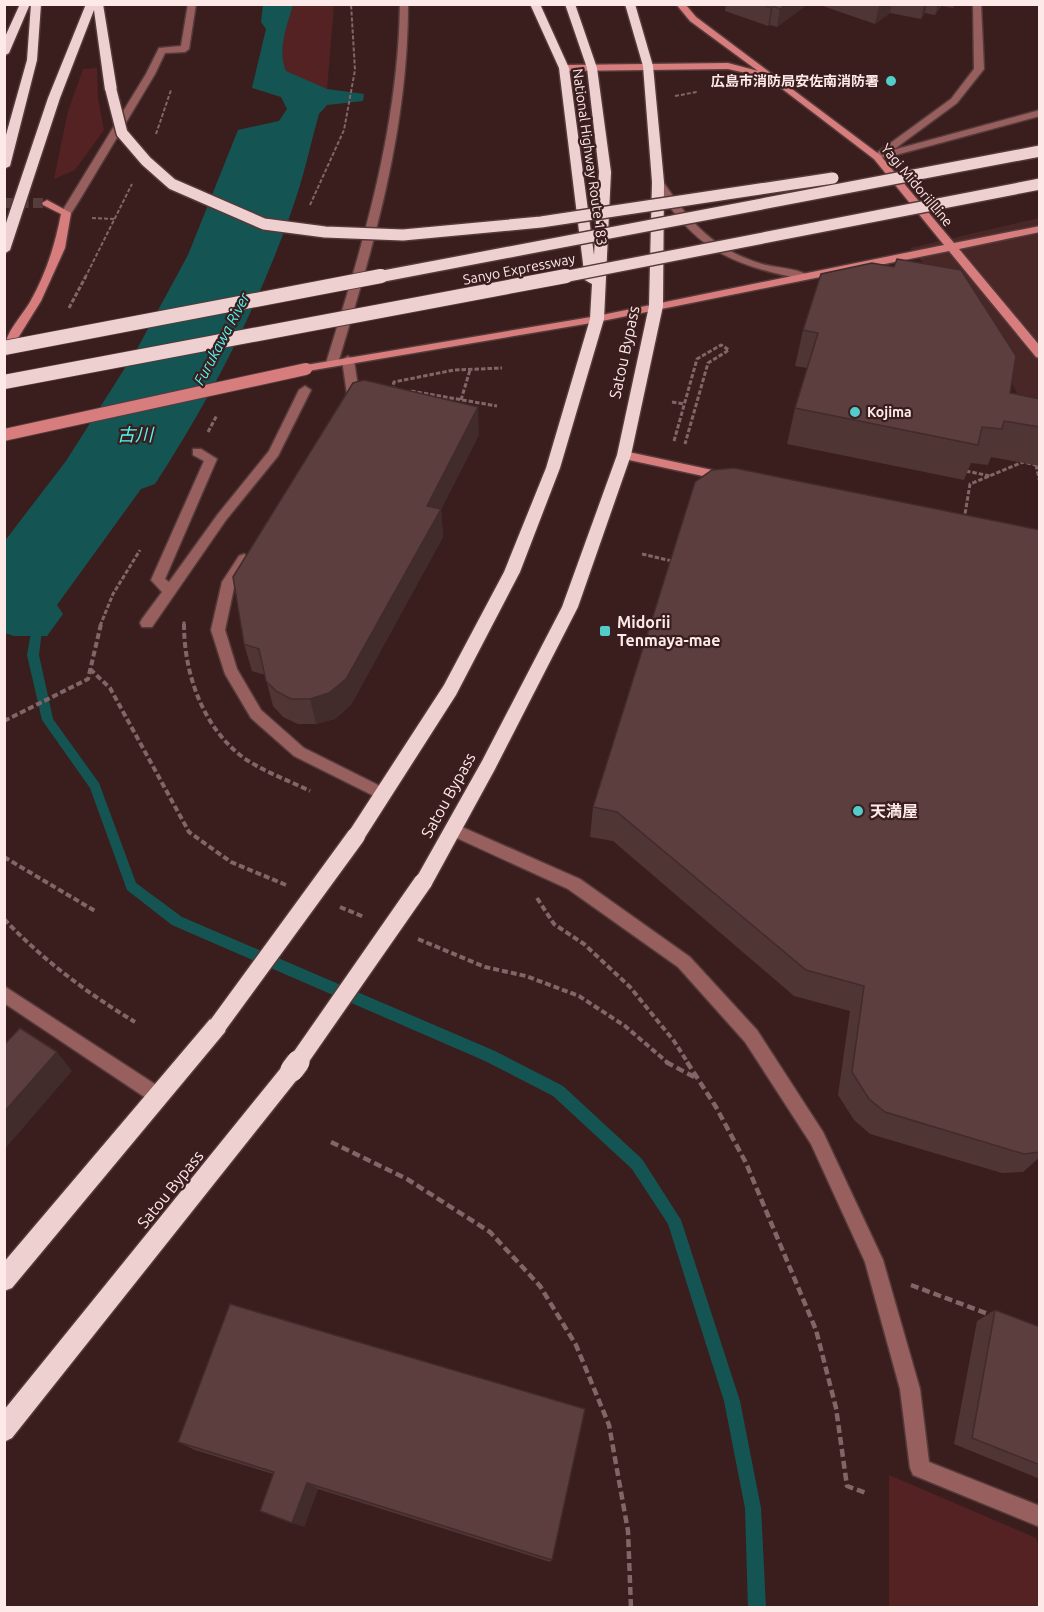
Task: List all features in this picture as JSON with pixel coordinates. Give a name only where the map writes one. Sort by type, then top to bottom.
[{"type":"highway","points":[[4,53],[25,4]]},
{"type":"highway","points":[[4,166],[32,60],[36,4]]},
{"type":"highway","points":[[4,250],[54,98],[90,4]]},
{"type":"highway","points":[[98,4],[111,90],[122,133],[146,161],[172,184],[206,201],[264,224],[325,232],[402,235],[541,222],[1040,149]]},
{"type":"highway","name":"National Highway Route 183","points":[[536,4],[564,68],[575,170],[597,319]]},
{"type":"highway","name":"Satou Bypass","points":[[4,1280],[218,1025],[356,836],[450,690],[512,572],[553,468],[597,319],[605,172],[592,68],[570,4]]},
{"type":"highway","name":"Satou Bypass","points":[[4,1430],[292,1070],[423,882],[494,756],[570,607],[624,455],[656,306],[658,182],[648,66],[630,4]]},
{"type":"highway","name":"Sanyo Expressway","points":[[4,350],[1040,149]]},
{"type":"highway","name":"Sanyo Expressway","points":[[4,382],[404,308],[1040,184]]},
{"type":"highway","points":[[4,395],[404,308]]},
{"type":"street","points":[[4,350],[36,301],[60,248],[66,213],[92,174],[129,109],[153,75],[162,50],[184,50],[192,4]]},
{"type":"street","points":[[332,363],[392,141],[405,36],[404,4]]},
{"type":"street","points":[[681,4],[693,19],[772,77]]},
{"type":"street","points":[[877,157],[954,101],[979,69],[977,4]]},
{"type":"street","name":"Yagi Midorii Line","points":[[564,68],[728,66],[772,77],[877,157],[1040,354]]},
{"type":"street","points":[[877,157],[1040,113]]},
{"type":"street","points":[[658,182],[672,207],[687,225],[719,250],[735,259],[766,270],[805,277]]},
{"type":"street","points":[[47,203],[66,213]]},
{"type":"street","points":[[4,435],[332,363],[597,319],[1040,229]]},
{"type":"street","points":[[340,414],[353,394],[348,360]]},
{"type":"street","points":[[147,623],[222,517],[273,453],[303,398],[305,390]]},
{"type":"street","points":[[169,591],[158,580],[211,459],[197,452]]},
{"type":"street","points":[[624,455],[742,481]]},
{"type":"street","points":[[255,543],[229,582],[218,630],[230,670],[256,714],[299,752],[383,794]]},
{"type":"street","points":[[453,829],[574,884],[684,962],[751,1036],[817,1138],[874,1260],[910,1389],[920,1468],[1040,1517]]},
{"type":"street","points":[[4,993],[158,1096]]},
{"type":"path","points":[[155,136],[184,50]]},
{"type":"path","points":[[68,309],[135,178]]},
{"type":"path","points":[[87,218],[116,219]]},
{"type":"path","points":[[674,441],[697,359],[721,345],[729,350],[708,363],[685,444]]},
{"type":"path","points":[[497,406],[392,388],[394,382],[454,370],[502,368]]},
{"type":"path","points":[[461,400],[470,370]]},
{"type":"path","points":[[672,402],[684,404]]},
{"type":"path","points":[[1034,456],[1040,483]]},
{"type":"path","points":[[964,524],[970,484],[1023,462],[1038,466]]},
{"type":"path","points":[[966,471],[990,476]]},
{"type":"path","points":[[642,554],[672,561],[675,550]]},
{"type":"path","points":[[90,669],[110,688],[189,832],[231,862],[286,885]]},
{"type":"path","points":[[4,721],[79,684]]},
{"type":"path","points":[[4,857],[95,911]]},
{"type":"path","points":[[534,894],[554,924],[584,944],[630,987],[674,1041],[746,1163],[816,1330],[836,1408],[847,1486],[866,1492]]},
{"type":"path","points":[[331,903],[375,922]]},
{"type":"path","points":[[4,919],[52,966],[90,995],[135,1022]]},
{"type":"path","points":[[408,935],[485,967],[526,976],[579,996],[625,1026],[672,1067],[698,1079]]},
{"type":"path","points":[[331,1142],[407,1179],[490,1232],[540,1286],[576,1345],[609,1425],[628,1531],[631,1608]]},
{"type":"path","points":[[877,1272],[996,1317]]},
{"type":"shaded area","points":[[293,5],[334,5],[327,90],[286,71],[282,55]]},
{"type":"shaded area","points":[[97,68],[98,99],[104,130],[75,170],[54,179],[68,111],[83,69]]},
{"type":"shaded area","points":[[1039,218],[1039,438],[991,340],[910,248]]},
{"type":"shaded area","points":[[889,1475],[1036,1538],[1039,1547],[1039,1607],[889,1607]]},
{"type":"water","name":"古川","points":[[263,5],[293,5],[282,55],[286,71],[327,89],[364,94],[363,101],[327,105],[319,114],[296,198],[268,273],[216,381],[155,484],[141,489],[57,605],[63,614],[47,636],[14,636],[5,633],[4,542],[66,461],[137,349],[188,255],[238,130],[279,121],[287,109],[281,97],[252,88],[266,29],[261,22]]},
{"type":"building","points":[[761,4],[786,4],[780,9]]},
{"type":"building","points":[[897,259],[961,270],[1016,356],[1010,393],[1040,399],[1040,427],[1004,421],[1002,429],[982,427],[978,445],[795,408],[818,333],[803,330],[821,274],[872,263],[894,267]]},
{"type":"building","points":[[364,380],[478,407],[427,506],[441,509],[346,679],[329,693],[310,699],[291,699],[276,691],[266,681],[259,649],[244,644],[233,577],[353,383]]},
{"type":"building","points":[[734,468],[1040,530],[1040,1152],[1024,1154],[885,1112],[869,1099],[852,1072],[864,986],[806,970],[617,812],[593,807],[695,482],[712,470]]},
{"type":"building","points":[[20,1028],[57,1052],[4,1112],[4,1045]]},
{"type":"building","points":[[230,1304],[585,1409],[552,1560],[307,1483],[292,1523],[260,1511],[274,1472],[178,1442]]},
{"type":"building","points":[[995,1310],[1040,1327],[1040,1465],[972,1438]]},
{"type":"waterway","points":[[38,621],[33,655],[48,720],[95,786],[131,886],[177,921],[490,1056],[558,1091],[637,1164],[674,1220],[732,1401],[753,1508],[757,1608]]},
{"type":"tunnel","points":[[4,203],[47,203]]},
{"type":"place","name":"広島市消防局安佐南消防署","points":[[891,81]]},
{"type":"place","name":"Kojima","points":[[855,412]]},
{"type":"place","name":"Midorii Tenmaya-mae","points":[[605,631]]},
{"type":"place","name":"天満屋","points":[[858,811]]},
{"type":"water label","name":"Furukawa River","points":[[222,339]]}]
